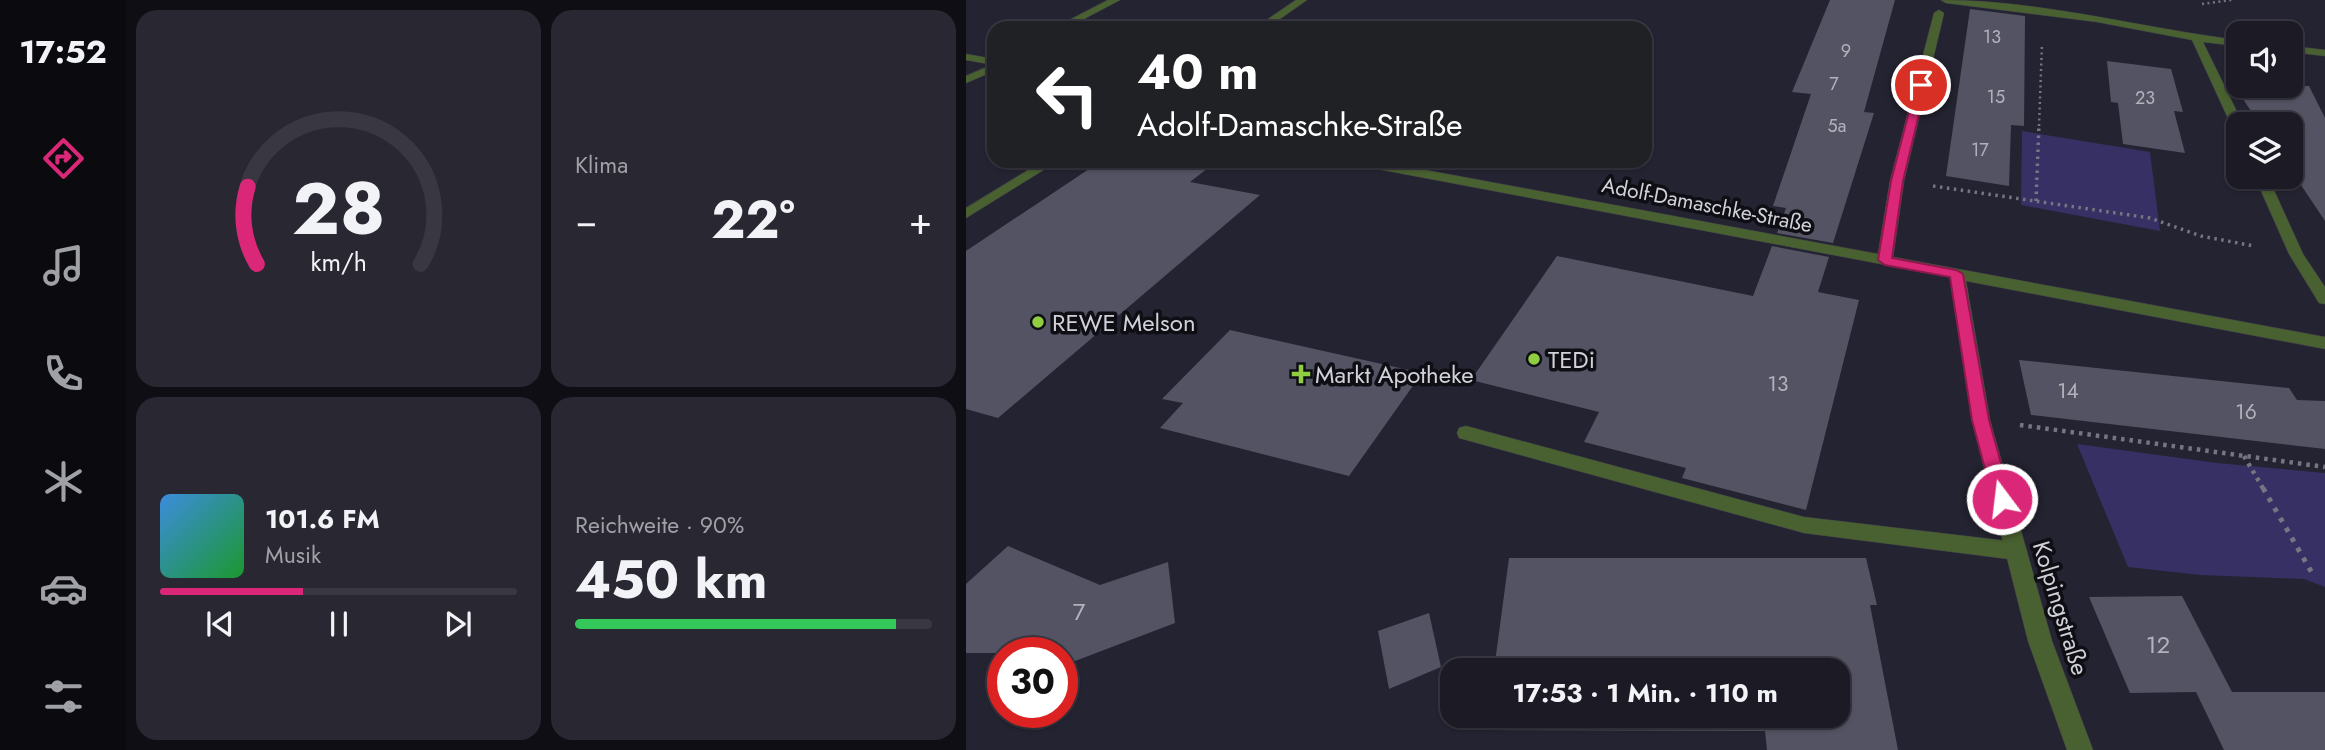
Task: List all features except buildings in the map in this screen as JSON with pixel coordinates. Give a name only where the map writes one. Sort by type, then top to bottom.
[{"type":"street","points":[[1073,21],[1115,0]]},
{"type":"street","points":[[1270,21],[1302,0]]},
{"type":"street","points":[[1946,0],[2097,19],[2226,42]]},
{"type":"street","points":[[1885,260],[1897,181],[1939,13]]},
{"type":"street","points":[[2196,38],[2231,112]]},
{"type":"street","points":[[2303,50],[2325,53]]},
{"type":"street","points":[[966,57],[987,62]]},
{"type":"street","points":[[966,80],[987,67]]},
{"type":"street","points":[[966,214],[1041,168]]},
{"type":"street","name":"Adolf-Damaschke-Straße","points":[[1393,168],[2325,343]]},
{"type":"street","points":[[2266,189],[2296,254],[2325,299]]},
{"type":"street","name":"Kolpingstraße","points":[[1956,274],[1981,420],[2040,641],[2080,750]]},
{"type":"street","points":[[1466,433],[1804,525],[2016,551]]},
{"type":"path","points":[[2036,201],[2043,11]]},
{"type":"path","points":[[1897,181],[2150,218],[2201,236],[2296,254]]},
{"type":"path","points":[[1981,420],[2325,467]]},
{"type":"path","points":[[2243,455],[2312,573]]},
{"type":"shaded area","points":[[2022,131],[2150,152],[2160,231],[2021,205]]},
{"type":"shaded area","points":[[2077,444],[2217,463],[2325,473],[2325,587],[2304,579],[2201,575],[2128,567]]},
{"type":"place","name":"REWE Melson","points":[[1038,322]]},
{"type":"place","name":"TEDi","points":[[1534,359]]},
{"type":"place","name":"Markt Apotheke","points":[[1301,374]]},
{"type":"route","points":[[1921,85],[1897,181],[1885,260],[1956,274],[1981,420],[2002,499]]}]
